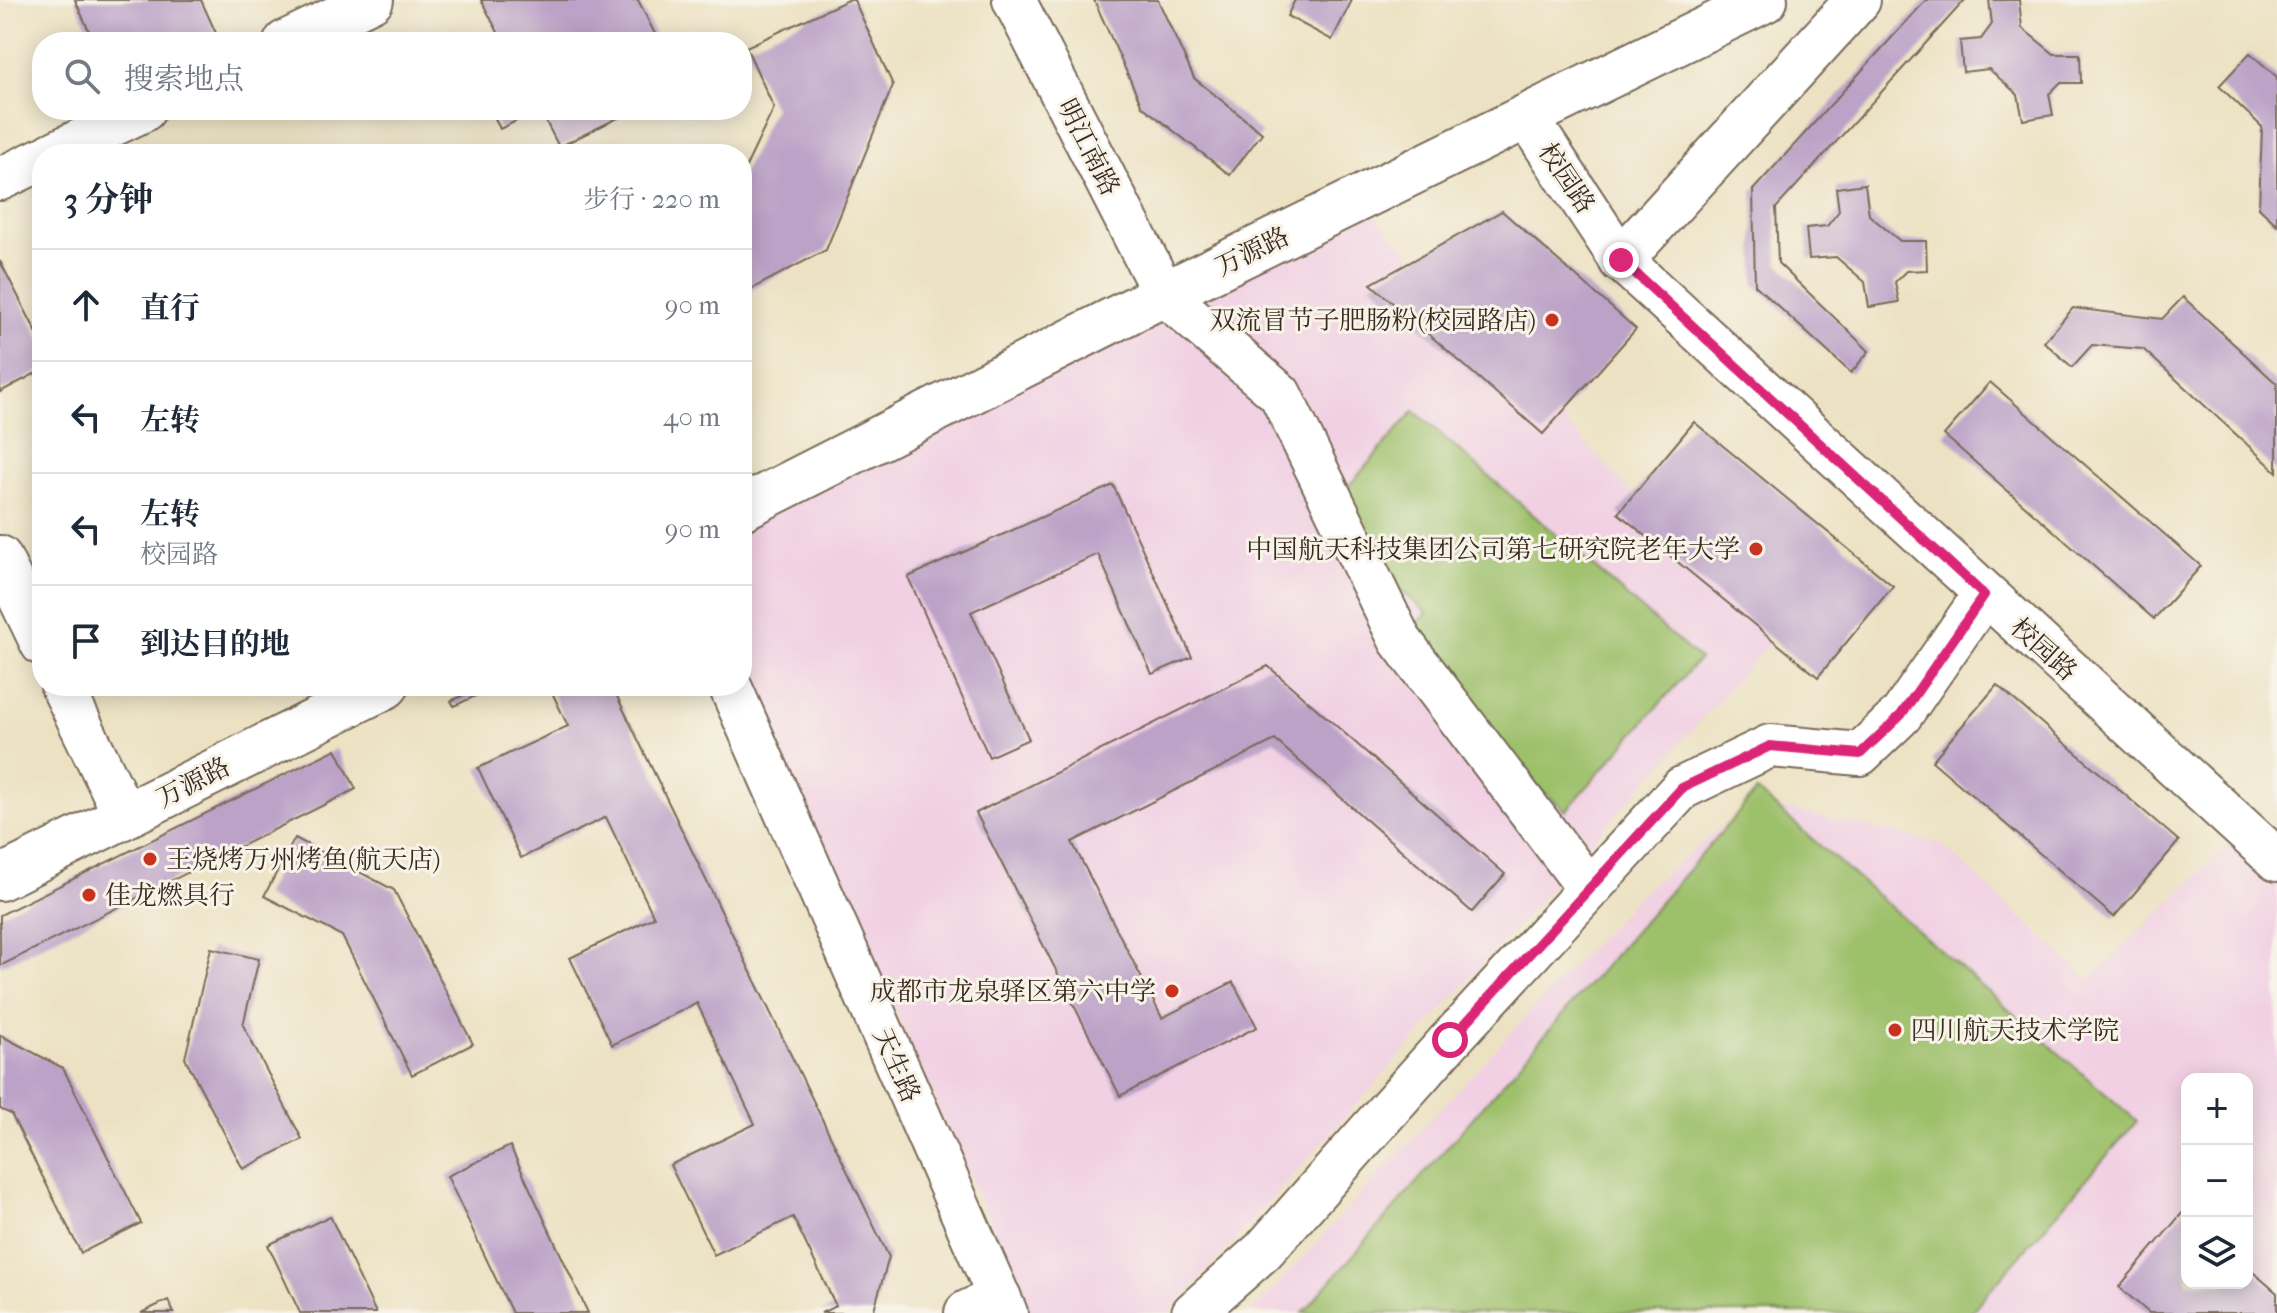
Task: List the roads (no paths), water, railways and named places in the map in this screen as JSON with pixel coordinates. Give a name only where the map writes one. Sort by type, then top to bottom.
[{"type":"street","points":[[306,32],[372,0]]},
{"type":"street","name":"明江南路","points":[[1014,0],[1164,294]]},
{"type":"street","name":"万源路","points":[[752,503],[1164,294],[1765,0]]},
{"type":"street","points":[[1621,260],[1858,0]]},
{"type":"street","name":"校园路","points":[[1526,116],[1621,260],[2277,860]]},
{"type":"street","points":[[73,144],[123,120]]},
{"type":"street","points":[[0,179],[32,164]]},
{"type":"street","points":[[1164,294],[1280,394],[1400,640],[1589,889]]},
{"type":"street","points":[[0,557],[32,623]]},
{"type":"street","points":[[1193,1313],[1263,1251],[1682,788],[1770,746],[1860,754],[1901,715],[1984,595]]},
{"type":"street","points":[[67,696],[125,816]]},
{"type":"street","name":"万源路","points":[[0,878],[366,696]]},
{"type":"street","name":"天生路","points":[[734,696],[991,1308]]},
{"type":"place","name":"双流冒节子肥肠粉(校园路店)","points":[[1552,320]]},
{"type":"place","name":"中国航天科技集团公司第七研究院老年大学","points":[[1756,549]]},
{"type":"place","name":"王烧烤万州烤鱼(航天店)","points":[[150,859]]},
{"type":"place","name":"佳龙燃具行","points":[[89,895]]},
{"type":"place","name":"成都市龙泉驿区第六中学","points":[[1172,991]]},
{"type":"place","name":"四川航天技术学院","points":[[1895,1030]]}]
